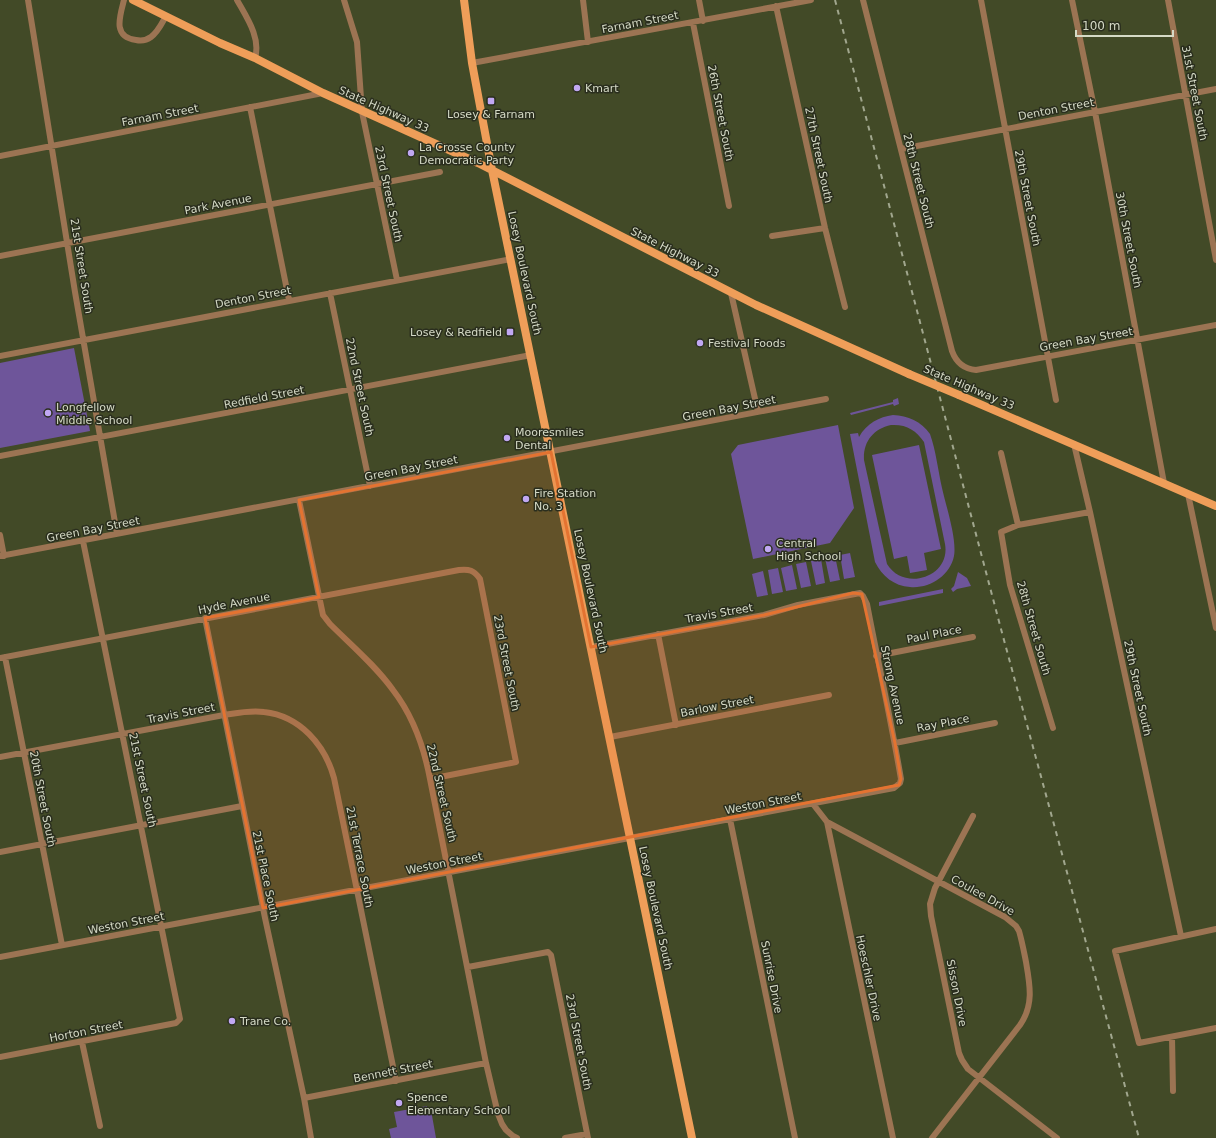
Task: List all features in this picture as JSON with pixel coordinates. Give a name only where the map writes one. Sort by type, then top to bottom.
[{"type":"main road","name":"State Highway 33","points":[[133,0],[255,58],[362,112],[492,170],[731,293],[801,326],[1216,506]]},
{"type":"main road","name":"Losey Boulevard South","points":[[464,0],[472,63],[492,170],[692,1138]]},
{"type":"street","name":"21st Street South","points":[[28,0],[83,340],[117,534]]},
{"type":"street","points":[[124,0],[120,18],[120,30],[122,34],[130,39],[143,40],[152,37],[166,16]]},
{"type":"street","points":[[237,0],[253,30],[257,51],[255,58]]},
{"type":"street","name":"23rd Street South","points":[[344,0],[359,49],[362,112],[397,280]]},
{"type":"street","points":[[583,0],[588,42]]},
{"type":"street","points":[[699,0],[703,21]]},
{"type":"street","name":"Farnam Street","points":[[472,63],[693,23],[809,0]]},
{"type":"street","name":"28th Street South","points":[[862,0],[952,351],[954,356],[961,364]]},
{"type":"street","name":"29th Street South","points":[[981,0],[1056,400]]},
{"type":"street","name":"30th Street South","points":[[1072,0],[1095,112],[1164,484]]},
{"type":"street","name":"31st Street South","points":[[1168,0],[1216,260]]},
{"type":"street","name":"27th Street South","points":[[776,6],[824,228],[845,307]]},
{"type":"street","name":"26th Street South","points":[[693,23],[729,206]]},
{"type":"street","name":"Denton Street","points":[[901,149],[1216,89]]},
{"type":"street","name":"Farnam Street","points":[[0,156],[323,93]]},
{"type":"street","points":[[250,107],[289,300]]},
{"type":"street","name":"Park Avenue","points":[[0,256],[440,172]]},
{"type":"street","points":[[772,236],[824,228]]},
{"type":"street","name":"Denton Street","points":[[0,356],[511,259]]},
{"type":"street","name":"22nd Street South","points":[[330,293],[370,486]]},
{"type":"street","points":[[731,293],[758,412]]},
{"type":"street","name":"Green Bay Street","points":[[961,364],[969,369],[976,370],[1048,355],[1216,325]]},
{"type":"street","name":"Redfield Street","points":[[0,456],[531,355]]},
{"type":"street","name":"Green Bay Street","points":[[2,556],[826,399]]},
{"type":"street","name":"29th Street South","points":[[1074,444],[1181,936]]},
{"type":"street","points":[[1002,453],[1018,525],[1090,512]]},
{"type":"street","points":[[1188,494],[1216,628]]},
{"type":"street","name":"22nd Street South","points":[[299,500],[324,615],[330,624],[379,673],[393,690],[402,703],[420,740],[430,779],[486,1063],[500,1119],[506,1130],[517,1138]]},
{"type":"street","name":"28th Street South","points":[[1018,525],[1001,532],[1010,585],[1053,728]]},
{"type":"street","points":[[0,535],[2,556]]},
{"type":"street","name":"21st Street South","points":[[83,540],[142,825],[180,1019],[176,1023]]},
{"type":"street","name":"Hyde Avenue","points":[[2,657],[459,570],[472,570]]},
{"type":"street","name":"23rd Street South","points":[[430,779],[516,762],[480,579],[472,570]]},
{"type":"street","name":"Strong Avenue","points":[[850,596],[860,593],[865,600],[895,742],[901,781],[898,786],[892,789]]},
{"type":"street","name":"Travis Street","points":[[591,647],[764,615],[798,605],[850,596]]},
{"type":"street","name":"21st Place South","points":[[205,618],[242,806],[304,1098],[311,1138]]},
{"type":"street","points":[[658,634],[676,724]]},
{"type":"street","name":"Paul Place","points":[[876,656],[973,636]]},
{"type":"street","name":"20th Street South","points":[[2,657],[24,753],[62,945]]},
{"type":"street","name":"Barlow Street","points":[[610,737],[829,695]]},
{"type":"street","name":"21st Terrace South","points":[[224,715],[251,711],[276,715],[300,726],[317,742],[329,762],[334,778],[396,1081]]},
{"type":"street","name":"Travis Street","points":[[0,757],[224,715]]},
{"type":"street","name":"Ray Place","points":[[895,742],[995,723]]},
{"type":"street","name":"Weston Street","points":[[0,957],[892,789]]},
{"type":"street","name":"Coulee Drive","points":[[813,804],[827,822],[1005,917],[1012,922],[1019,931],[1031,988],[1029,1008],[1020,1025],[932,1138]]},
{"type":"street","points":[[0,852],[242,806]]},
{"type":"street","name":"Sisson Drive","points":[[974,816],[938,882],[932,896],[931,910],[958,1046],[965,1066],[1057,1138]]},
{"type":"street","name":"Sunrise Drive","points":[[730,819],[795,1138]]},
{"type":"street","name":"Hoeschler Drive","points":[[827,822],[893,1138]]},
{"type":"street","points":[[1216,929],[1115,951],[1139,1043],[1216,1028]]},
{"type":"street","name":"23rd Street South","points":[[468,968],[548,952],[551,955],[588,1136]]},
{"type":"street","name":"Horton Street","points":[[0,1057],[176,1023]]},
{"type":"street","points":[[1172,1037],[1173,1092]]},
{"type":"street","points":[[82,1042],[100,1126]]},
{"type":"street","name":"Bennett Street","points":[[304,1098],[486,1063]]},
{"type":"street","points":[[565,1138],[588,1136]]},
{"type":"highlighted area","points":[[551,452],[591,647],[764,615],[853,593],[862,594],[895,743],[901,779],[899,785],[263,908],[205,618],[319,597],[299,500]]},
{"type":"shaded area","name":"Longfellow Middle School","points":[[74,348],[90,431],[0,448],[0,363]]},
{"type":"shaded area","points":[[898,398],[899,404],[894,406],[893,404],[851,415],[850,413],[893,402],[893,400]]},
{"type":"shaded area","points":[[893,415],[914,420],[923,426],[930,434],[951,522],[955,549],[952,563],[948,570],[938,580],[924,586],[910,587],[899,585],[885,576],[875,562],[850,434],[858,433],[859,437],[870,424],[878,419]],"holes":[[[896,425],[906,427],[914,431],[924,442],[945,544],[945,555],[941,565],[934,572],[925,577],[914,579],[895,573],[887,564],[864,460],[865,448],[870,437],[885,427]]]},
{"type":"shaded area","points":[[838,425],[854,508],[830,543],[753,559],[731,454],[738,445]]},
{"type":"shaded area","points":[[919,445],[941,549],[924,553],[927,570],[910,573],[907,556],[894,559],[872,455]]},
{"type":"shaded area","points":[[850,553],[855,577],[844,579],[840,555]]},
{"type":"shaded area","points":[[835,556],[840,580],[830,582],[825,558]]},
{"type":"shaded area","points":[[821,559],[825,583],[816,585],[811,561]]},
{"type":"shaded area","points":[[806,562],[811,586],[801,588],[796,564]]},
{"type":"shaded area","points":[[792,565],[797,589],[786,591],[781,568]]},
{"type":"shaded area","points":[[778,568],[783,592],[772,594],[768,570]]},
{"type":"shaded area","points":[[763,571],[768,595],[757,597],[752,574]]},
{"type":"shaded area","points":[[958,572],[967,578],[971,586],[957,589],[953,592],[951,589],[954,586]]},
{"type":"shaded area","points":[[943,589],[943,593],[879,606],[879,602]]},
{"type":"shaded area","points":[[427,1106],[428,1111],[431,1110],[436,1138],[391,1138],[389,1129],[397,1127],[394,1112]]},
{"type":"railway","points":[[835,0],[1001,629],[1139,1138]]},
{"type":"place","name":"Kmart","points":[[577,88]]},
{"type":"place","name":"Losey & Farnam","points":[[491,101]]},
{"type":"place","name":"La Crosse County Democratic Party","points":[[411,153]]},
{"type":"place","name":"Losey & Redfield","points":[[510,332]]},
{"type":"place","name":"Festival Foods","points":[[700,343]]},
{"type":"place","name":"Longfellow Middle School","points":[[48,413]]},
{"type":"place","name":"Mooresmiles Dental","points":[[507,438]]},
{"type":"place","name":"Fire Station No. 3","points":[[526,499]]},
{"type":"place","name":"Central High School","points":[[768,549]]},
{"type":"place","name":"Trane Co.","points":[[232,1021]]},
{"type":"place","name":"Spence Elementary School","points":[[399,1103]]}]
